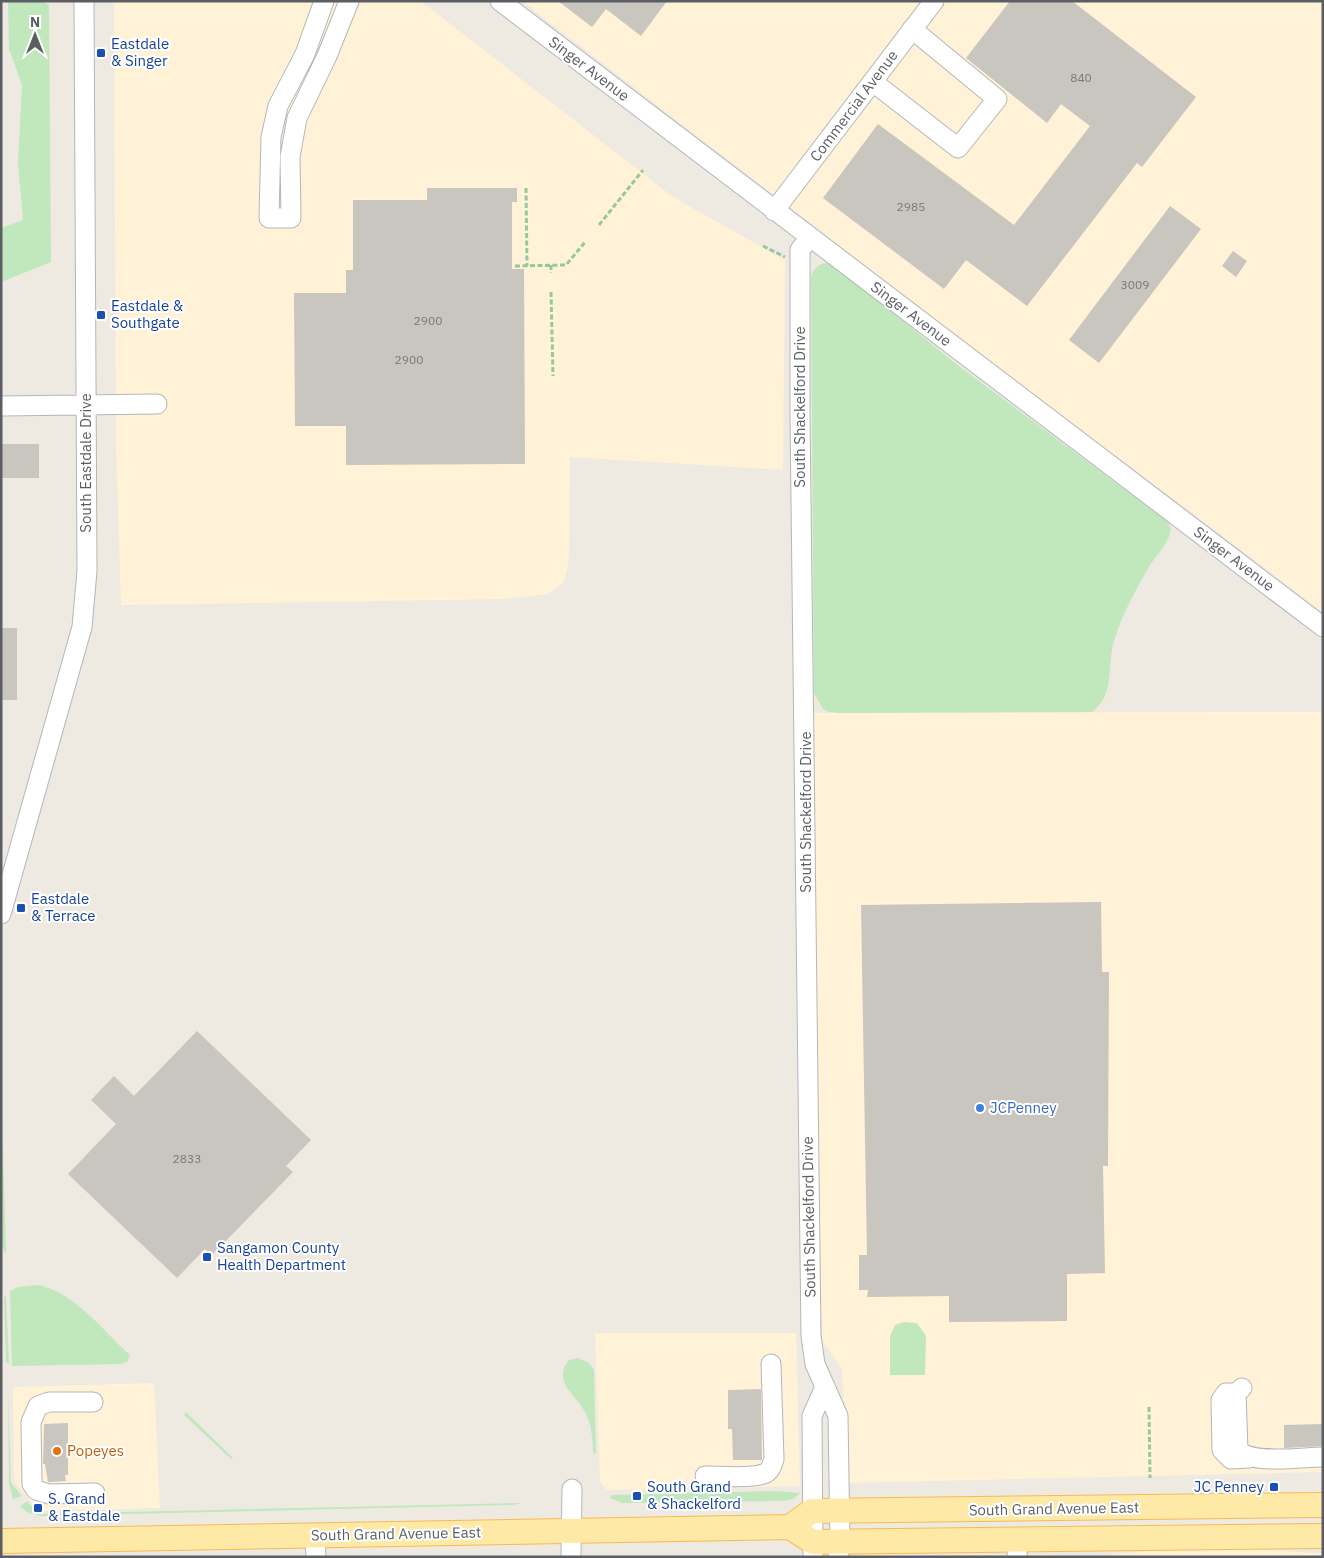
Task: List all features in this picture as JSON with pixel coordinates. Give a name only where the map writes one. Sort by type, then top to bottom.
[{"type":"main road","name":"South Grand Avenue East","points":[[812,1511],[1323,1506]]},
{"type":"main road","points":[[812,1511],[790,1528],[813,1549]]},
{"type":"main road","name":"South Grand Avenue East","points":[[1,1541],[315,1546],[571,1531],[790,1528]]},
{"type":"main road","name":"South Grand Avenue East","points":[[813,1549],[1018,1548],[1317,1539]]},
{"type":"street","name":"South Eastdale Drive","points":[[2,905],[82,627],[87,571],[84,1]]},
{"type":"street","points":[[324,1],[305,54],[278,106],[271,137],[269,218],[291,218],[290,157],[297,118],[327,56],[349,1]]},
{"type":"street","name":"Singer Avenue","points":[[500,1],[1323,627]]},
{"type":"street","name":"Commercial Avenue","points":[[774,210],[934,1]]},
{"type":"street","points":[[873,82],[958,148],[997,99],[912,29]]},
{"type":"street","name":"South Shackelford Drive","points":[[810,237],[800,250],[809,1256],[812,1350],[824,1389],[838,1416],[839,1549]]},
{"type":"street","points":[[1,406],[157,404]]},
{"type":"street","points":[[705,1476],[752,1476],[765,1474],[771,1468],[774,1459],[771,1364]]},
{"type":"street","points":[[813,1549],[812,1416],[824,1389]]},
{"type":"street","points":[[1227,1396],[1238,1450],[1250,1457],[1259,1458],[1323,1457]]},
{"type":"street","points":[[94,1402],[49,1402],[38,1406],[31,1422],[32,1484],[36,1490],[49,1494],[95,1493]]},
{"type":"street","points":[[571,1557],[572,1489]]},
{"type":"path","points":[[598,225],[643,170]]},
{"type":"path","points":[[526,188],[527,266]]},
{"type":"path","points":[[515,266],[566,265],[586,241]]},
{"type":"path","points":[[763,246],[788,258]]},
{"type":"path","points":[[551,265],[551,273]]},
{"type":"path","points":[[551,292],[553,376]]},
{"type":"path","points":[[1149,1407],[1150,1478]]},
{"type":"shaded area","points":[[114,1],[420,1],[673,197],[785,260],[783,470],[570,457],[569,560],[564,582],[548,594],[505,599],[121,605],[116,443]]},
{"type":"shaded area","points":[[522,1],[1323,1],[1323,613],[1036,397]]},
{"type":"shaded area","points":[[1323,712],[1323,1472],[848,1483],[842,1369],[823,1342],[820,1297],[811,713]]},
{"type":"shaded area","points":[[595,1333],[796,1333],[800,1486],[607,1490],[600,1482]]},
{"type":"shaded area","points":[[154,1383],[160,1508],[39,1511],[14,1482],[13,1387]]},
{"type":"shaded area","points":[[1168,1548],[1259,1549],[1323,1554],[1323,1557],[1095,1557]]},
{"type":"shaded area","points":[[867,1552],[887,1554],[958,1557],[853,1557]]},
{"type":"green space","points":[[8,1],[42,1],[49,5],[51,262],[1,282],[1,228],[23,220],[18,163],[22,85],[9,49]]},
{"type":"green space","points":[[826,263],[843,272],[951,360],[1168,522],[1171,529],[1168,539],[1150,565],[1122,619],[1112,648],[1107,688],[1100,705],[1092,712],[839,713],[823,709],[814,693],[811,277],[816,267]]},
{"type":"green space","points":[[1,1078],[6,1254],[1,1246]]},
{"type":"green space","points":[[38,1285],[52,1289],[88,1314],[130,1355],[128,1361],[121,1364],[12,1366],[10,1291],[18,1287]]},
{"type":"green space","points":[[6,1295],[9,1364],[6,1362],[4,1298]]},
{"type":"green space","points":[[904,1322],[917,1323],[926,1336],[925,1375],[890,1375],[890,1336],[895,1325]]},
{"type":"green space","points":[[578,1358],[589,1363],[594,1370],[596,1454],[593,1452],[591,1430],[586,1414],[564,1381],[564,1367],[569,1360]]},
{"type":"green space","points":[[8,1390],[11,1483],[22,1496],[13,1499],[9,1484]]},
{"type":"green space","points":[[186,1412],[233,1458],[231,1459],[184,1415]]},
{"type":"green space","points":[[775,1491],[801,1493],[793,1499],[783,1501],[623,1503],[610,1498],[612,1495]]},
{"type":"green space","points":[[27,1501],[39,1514],[522,1503],[512,1505],[42,1516],[29,1513],[20,1507]]},
{"type":"building","points":[[558,1],[667,1],[641,36],[606,9],[592,27]]},
{"type":"building","points":[[1010,1],[1072,1],[1196,97],[1142,167],[1137,163],[1027,306],[966,260],[944,289],[823,198],[878,124],[1014,225],[1090,126],[1061,104],[1047,123],[966,58]]},
{"type":"building","points":[[427,188],[517,188],[517,202],[512,202],[512,269],[524,269],[525,464],[346,465],[346,426],[295,426],[294,293],[346,293],[346,270],[353,270],[353,200],[427,200]]},
{"type":"building","points":[[1170,206],[1201,229],[1099,363],[1069,340]]},
{"type":"building","points":[[1233,251],[1247,261],[1236,277],[1222,266]]},
{"type":"building","points":[[1,444],[39,444],[39,478],[1,478]]},
{"type":"building","points":[[1,628],[17,628],[17,700],[1,700]]},
{"type":"building","points":[[1101,902],[1102,972],[1109,972],[1108,1166],[1103,1166],[1105,1273],[1067,1274],[1067,1321],[949,1322],[949,1296],[867,1297],[868,1290],[859,1290],[859,1255],[867,1255],[861,905]]},
{"type":"building","points":[[197,1031],[311,1140],[286,1166],[293,1172],[212,1255],[205,1249],[177,1278],[68,1174],[116,1124],[91,1100],[114,1076],[134,1096]]},
{"type":"building","points":[[761,1389],[762,1460],[733,1460],[732,1429],[728,1429],[728,1390]]},
{"type":"building","points":[[68,1423],[68,1475],[65,1475],[66,1481],[48,1482],[45,1464],[43,1464],[44,1424]]},
{"type":"building","points":[[1323,1424],[1323,1446],[1284,1448],[1284,1425]]},
{"type":"place","name":"Eastdale & Singer","points":[[101,53]]},
{"type":"place","name":"Eastdale & Southgate","points":[[101,315]]},
{"type":"place","name":"Eastdale & Terrace","points":[[21,908]]},
{"type":"place","name":"JCPenney","points":[[980,1108]]},
{"type":"place","name":"Sangamon County Health Department","points":[[207,1257]]},
{"type":"place","name":"Popeyes","points":[[57,1451]]},
{"type":"place","name":"JC Penney","points":[[1274,1487]]},
{"type":"place","name":"South Grand & Shackelford","points":[[637,1496]]},
{"type":"place","name":"S. Grand & Eastdale","points":[[38,1508]]}]
